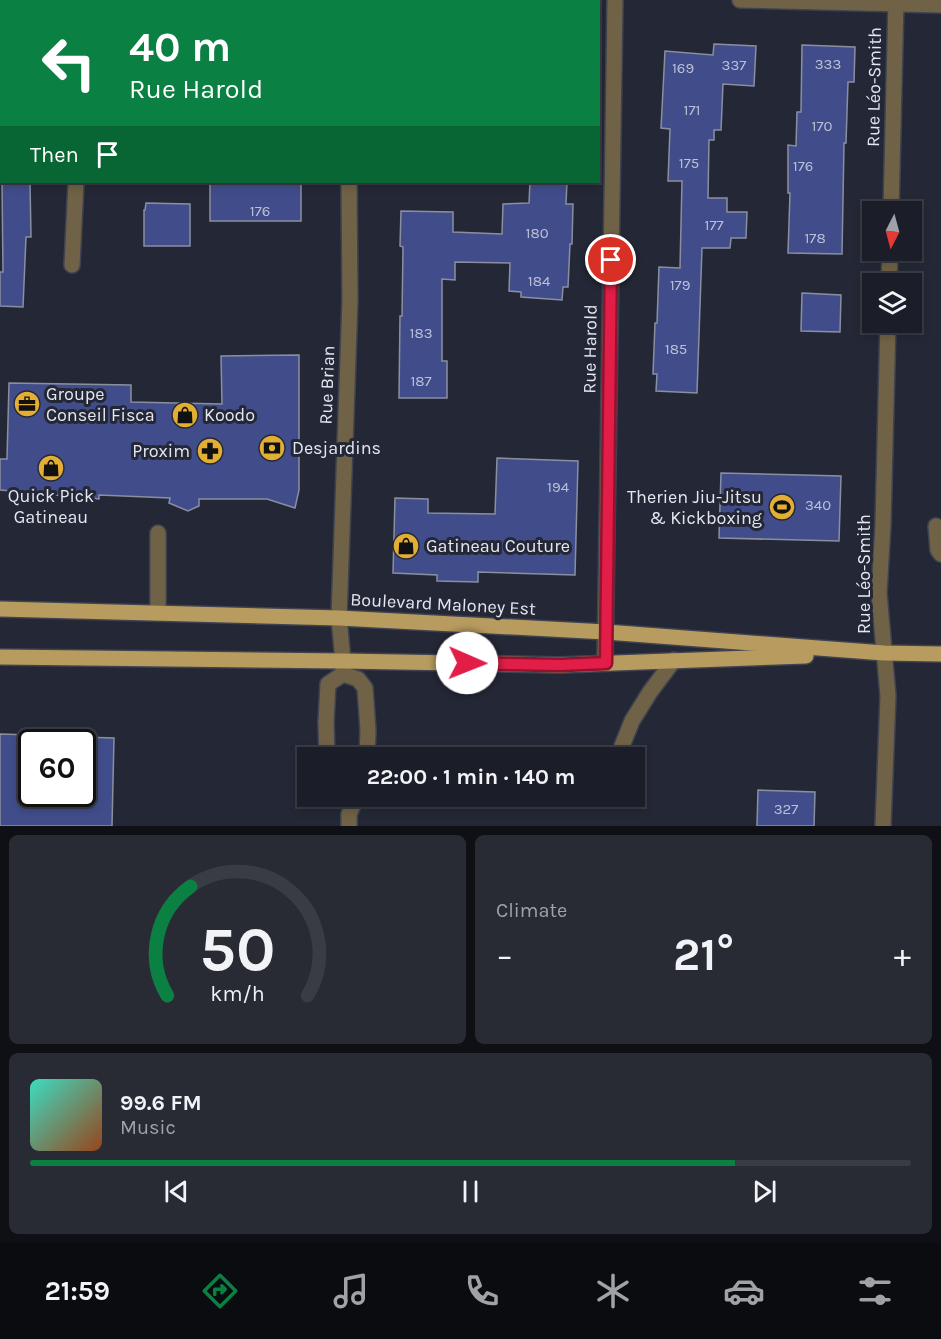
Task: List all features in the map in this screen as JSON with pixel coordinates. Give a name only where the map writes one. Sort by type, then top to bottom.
[{"type":"main road","name":"Boulevard Maloney Est","points":[[0,609],[339,618],[606,632],[884,653]]},
{"type":"main road","name":"Boulevard Maloney Est","points":[[0,657],[343,667],[560,665],[884,653],[941,654]]},
{"type":"street","name":"Rue Harold","points":[[606,663],[615,0]]},
{"type":"street","points":[[740,0],[896,2],[941,5]]},
{"type":"street","name":"Rue Léo-Smith","points":[[891,201],[896,2]]},
{"type":"street","points":[[72,266],[76,183]]},
{"type":"street","name":"Rue Brian","points":[[343,667],[339,618],[350,300],[349,183]]},
{"type":"street","name":"Rue Léo-Smith","points":[[883,826],[888,696],[879,593],[884,525],[888,333]]},
{"type":"street","points":[[936,526],[938,550],[941,554]]},
{"type":"street","points":[[158,533],[158,613]]},
{"type":"street","points":[[622,746],[632,721],[674,660]]},
{"type":"street","points":[[327,747],[328,684],[343,667],[365,688],[367,747]]},
{"type":"building","points":[[714,44],[756,46],[754,86],[723,84],[721,130],[714,130],[714,140],[709,140],[708,198],[727,198],[727,212],[747,212],[746,238],[731,238],[730,248],[702,248],[697,393],[656,391],[657,374],[653,374],[659,267],[680,268],[682,181],[668,181],[670,129],[661,128],[665,51],[713,55]]},
{"type":"building","points":[[802,45],[855,47],[854,82],[848,82],[846,143],[844,143],[842,254],[788,253],[790,193],[788,193],[788,145],[796,146],[797,112],[801,112]]},
{"type":"building","points":[[2,183],[30,183],[31,237],[26,237],[23,307],[0,306],[0,272],[3,272]]},
{"type":"building","points":[[210,183],[301,183],[301,221],[210,221]]},
{"type":"building","points":[[530,183],[567,183],[566,204],[573,204],[572,244],[570,244],[568,287],[563,287],[562,300],[521,297],[521,292],[509,291],[510,263],[455,262],[455,280],[442,279],[442,361],[447,361],[447,398],[399,398],[403,247],[400,246],[401,211],[453,212],[453,232],[502,234],[503,204],[529,203]]},
{"type":"building","points":[[146,203],[190,204],[190,246],[144,246]]},
{"type":"building","points":[[802,293],[841,295],[840,332],[801,331]]},
{"type":"building","points":[[299,355],[299,490],[295,508],[267,499],[199,499],[199,506],[188,511],[169,503],[170,498],[99,495],[99,499],[0,490],[0,459],[7,459],[9,383],[131,385],[131,402],[222,404],[221,356]]},
{"type":"building","points":[[497,458],[578,461],[575,575],[478,572],[478,582],[437,581],[437,575],[393,573],[395,498],[428,499],[428,513],[495,514]]},
{"type":"building","points":[[721,473],[841,476],[839,541],[719,538]]},
{"type":"building","points":[[0,734],[18,735],[18,807],[96,807],[96,737],[114,738],[112,826],[0,826]]},
{"type":"building","points":[[758,790],[815,792],[814,826],[757,826]]},
{"type":"place","name":"Groupe Conseil Fisca","points":[[27,404]]},
{"type":"place","name":"Koodo","points":[[185,415]]},
{"type":"place","name":"Desjardins","points":[[272,448]]},
{"type":"place","name":"Proxim","points":[[210,451]]},
{"type":"place","name":"Quick Pick Gatineau","points":[[51,468]]},
{"type":"place","name":"Therien Jiu-Jitsu & Kickboxing","points":[[782,507]]},
{"type":"place","name":"Gatineau Couture","points":[[406,546]]},
{"type":"route","points":[[467,663],[560,665],[606,663],[611,260]]}]
